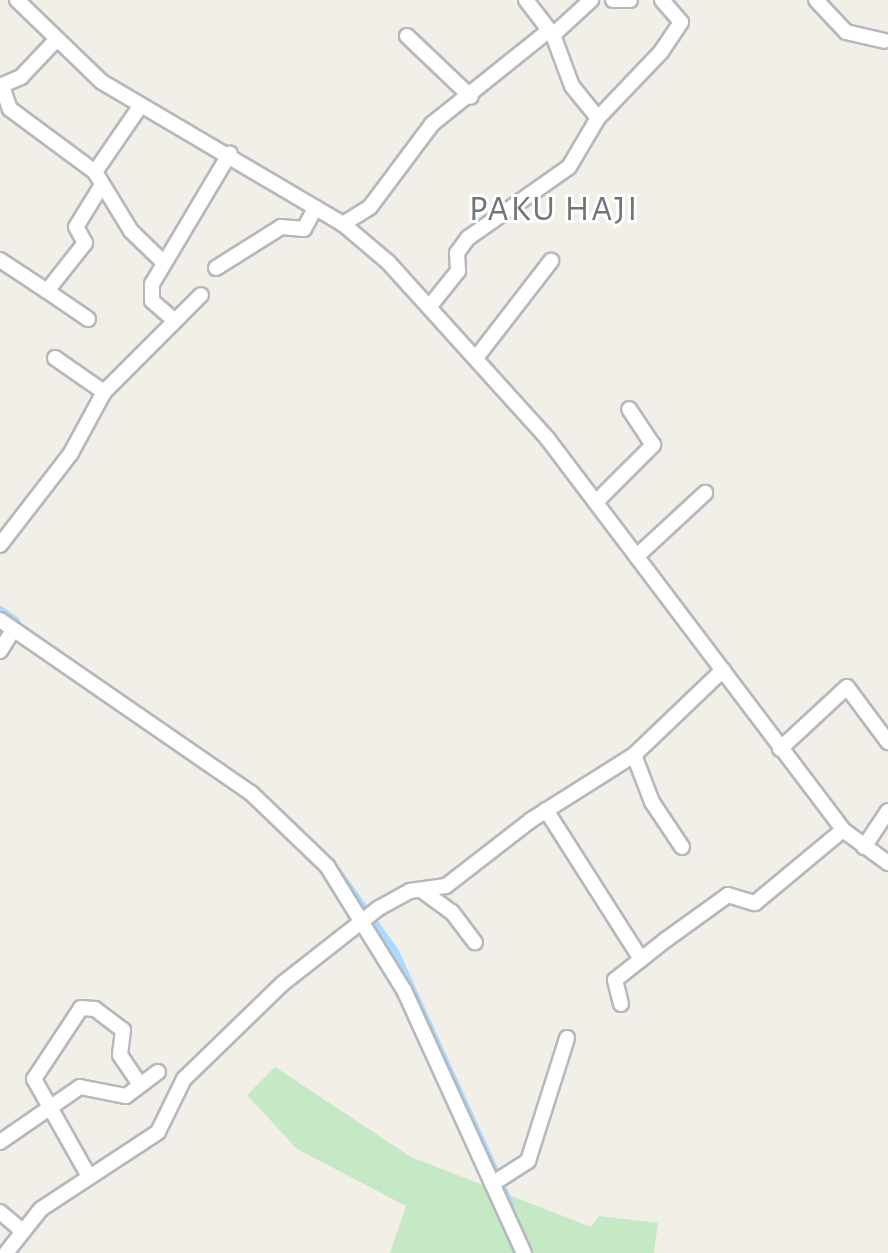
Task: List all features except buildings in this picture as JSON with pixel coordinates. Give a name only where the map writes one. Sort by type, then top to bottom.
[{"type":"street","points":[[17,0],[55,41],[141,105],[230,153],[343,224],[430,306],[596,502],[843,830],[888,863]]},
{"type":"street","points":[[526,0],[550,33],[572,86],[598,118]]},
{"type":"street","points":[[343,224],[370,207],[432,124],[471,97],[591,0]]},
{"type":"street","points":[[613,0],[630,0]]},
{"type":"street","points":[[816,0],[846,32],[884,41]]},
{"type":"street","points":[[430,306],[458,271],[457,253],[468,238],[569,167],[598,118],[641,78],[679,26],[667,1]]},
{"type":"street","points":[[407,36],[471,97]]},
{"type":"street","points":[[55,41],[1,88],[10,109],[95,172],[100,188],[163,262]]},
{"type":"street","points":[[95,172],[141,105]]},
{"type":"street","points":[[175,321],[152,301],[163,262],[230,153]]},
{"type":"street","points":[[47,291],[85,243],[76,227],[100,188]]},
{"type":"street","points":[[216,268],[281,227],[304,229],[315,208]]},
{"type":"street","points":[[0,260],[88,319]]},
{"type":"street","points":[[476,358],[551,261]]},
{"type":"street","points":[[0,545],[71,453],[104,392],[201,295]]},
{"type":"street","points":[[55,358],[104,392]]},
{"type":"street","points":[[596,502],[653,445],[629,409]]},
{"type":"street","points":[[637,556],[705,493]]},
{"type":"street","points":[[0,620],[252,794],[327,866],[371,915],[499,1183],[524,1253]]},
{"type":"street","points":[[0,651],[13,630]]},
{"type":"street","points":[[6,1253],[23,1231],[87,1173],[158,1132],[196,1066],[282,984],[371,915],[446,886],[546,810],[634,755],[723,670]]},
{"type":"street","points":[[780,749],[847,687],[888,742]]},
{"type":"street","points":[[634,755],[652,802],[682,847]]},
{"type":"street","points":[[546,810],[641,959]]},
{"type":"street","points":[[864,847],[888,811]]},
{"type":"street","points":[[621,1004],[613,983],[641,959],[724,897],[755,903],[843,830]]},
{"type":"street","points":[[424,892],[452,912],[475,942]]},
{"type":"street","points":[[87,1173],[35,1075],[86,1005],[123,1030],[120,1055],[140,1085]]},
{"type":"street","points":[[499,1183],[528,1161],[567,1038]]},
{"type":"street","points":[[0,1142],[80,1087],[126,1096],[158,1072]]},
{"type":"street","points":[[0,1212],[23,1231]]},
{"type":"green space","points":[[275,1067],[411,1157],[591,1227],[599,1216],[658,1223],[654,1253],[390,1253],[406,1206],[297,1149],[247,1095]]},
{"type":"waterway","points":[[0,611],[15,622]]},
{"type":"waterway","points":[[336,871],[394,952],[509,1204]]},
{"type":"district","name":"PAKU HAJI","points":[[554,210]]}]
